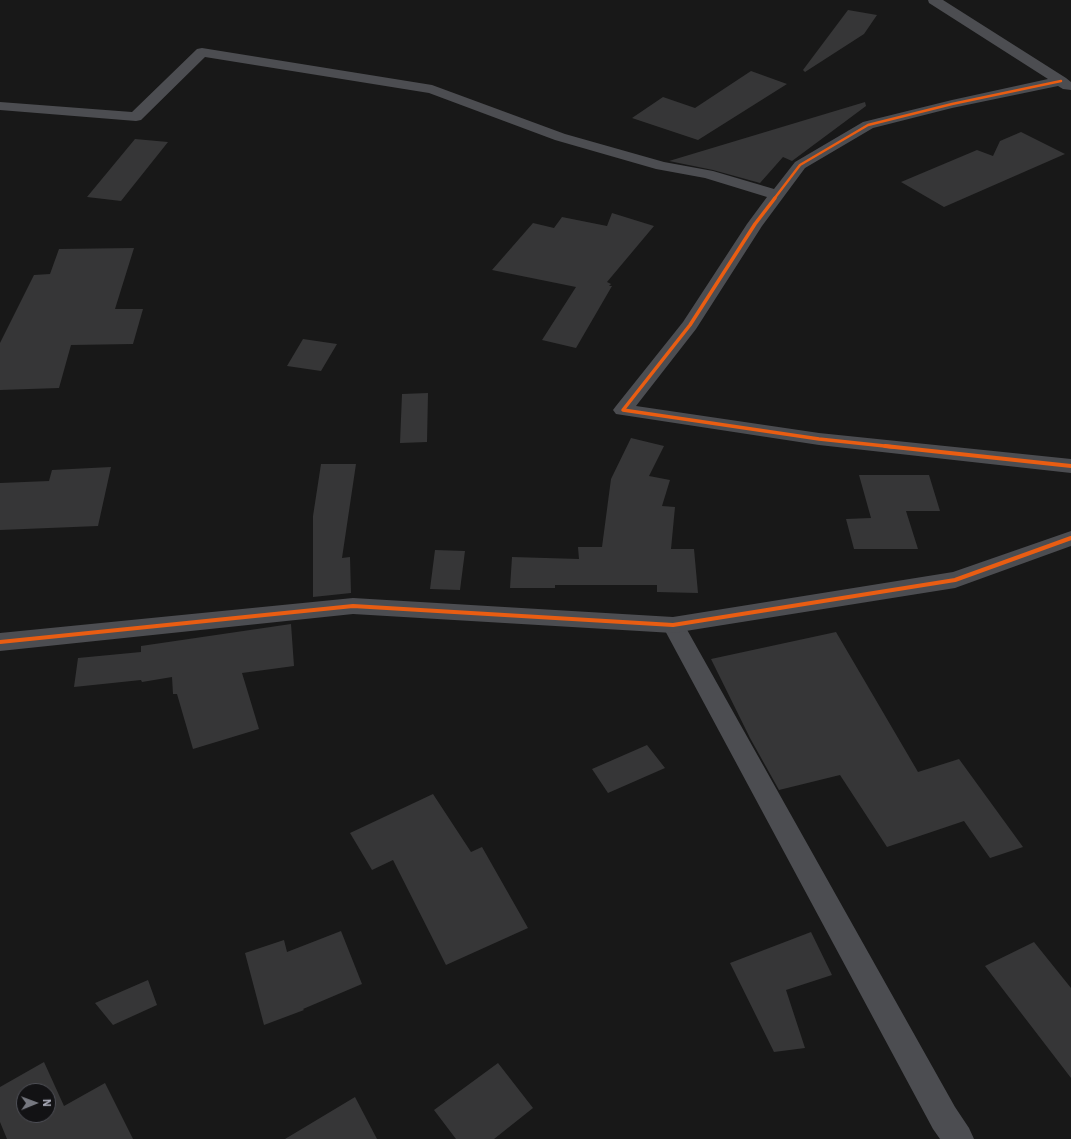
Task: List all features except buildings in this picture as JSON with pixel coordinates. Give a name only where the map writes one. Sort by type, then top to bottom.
[{"type":"street","points":[[934,0],[1066,84]]},
{"type":"street","points":[[0,106],[136,117],[202,52],[432,89],[560,137],[662,166],[707,174],[777,195]]},
{"type":"street","points":[[1066,84],[952,104],[868,125],[800,165],[755,224],[690,325],[623,410],[819,439],[1071,466]]},
{"type":"street","points":[[0,642],[353,606],[672,625],[955,580],[1071,538]]},
{"type":"street","points":[[672,625],[941,1111],[958,1139]]},
{"type":"cycle path","points":[[1061,81],[952,104],[868,125],[800,165],[755,224],[690,325],[623,410],[819,439],[1071,466]]},
{"type":"cycle path","points":[[0,642],[353,606],[673,625],[955,580],[1071,538]]}]
